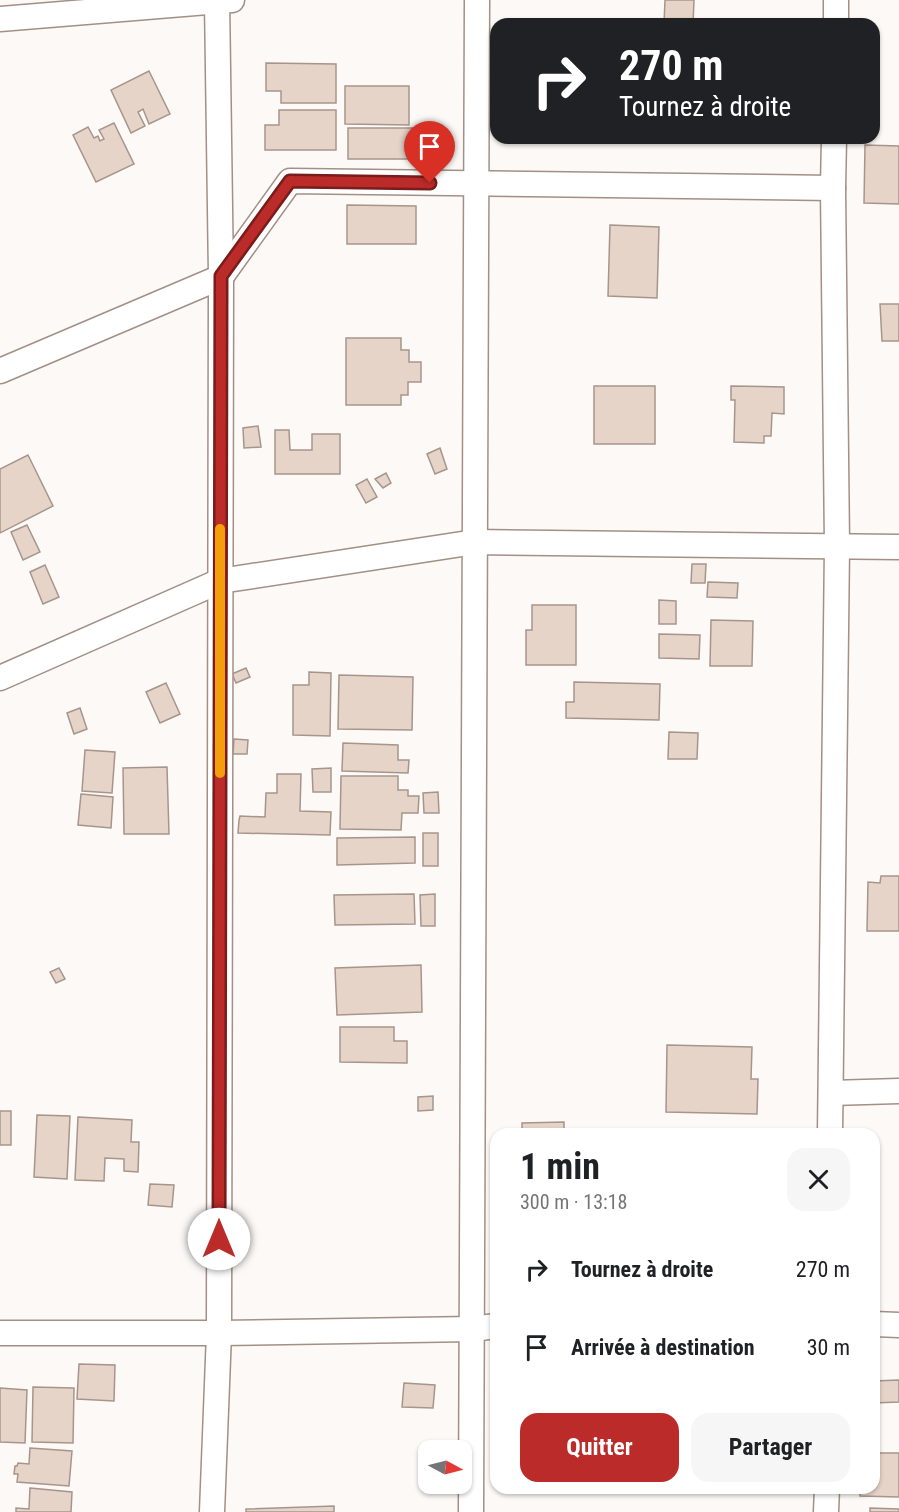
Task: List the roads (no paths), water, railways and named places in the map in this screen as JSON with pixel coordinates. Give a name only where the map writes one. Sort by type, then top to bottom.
[{"type":"street","points":[[0,19],[222,0],[219,1333],[212,1512]]},
{"type":"street","points":[[471,1512],[477,0]]},
{"type":"street","points":[[836,0],[836,18]]},
{"type":"street","points":[[830,1128],[837,546],[834,144]]},
{"type":"street","points":[[0,371],[221,276],[290,181],[833,188]]},
{"type":"street","points":[[0,678],[220,581],[475,542],[899,547]]},
{"type":"street","points":[[831,1092],[899,1091]]},
{"type":"street","points":[[880,1324],[899,1325]]},
{"type":"street","points":[[0,1333],[219,1333],[472,1329],[490,1327]]},
{"type":"street","points":[[826,1494],[826,1512]]}]
